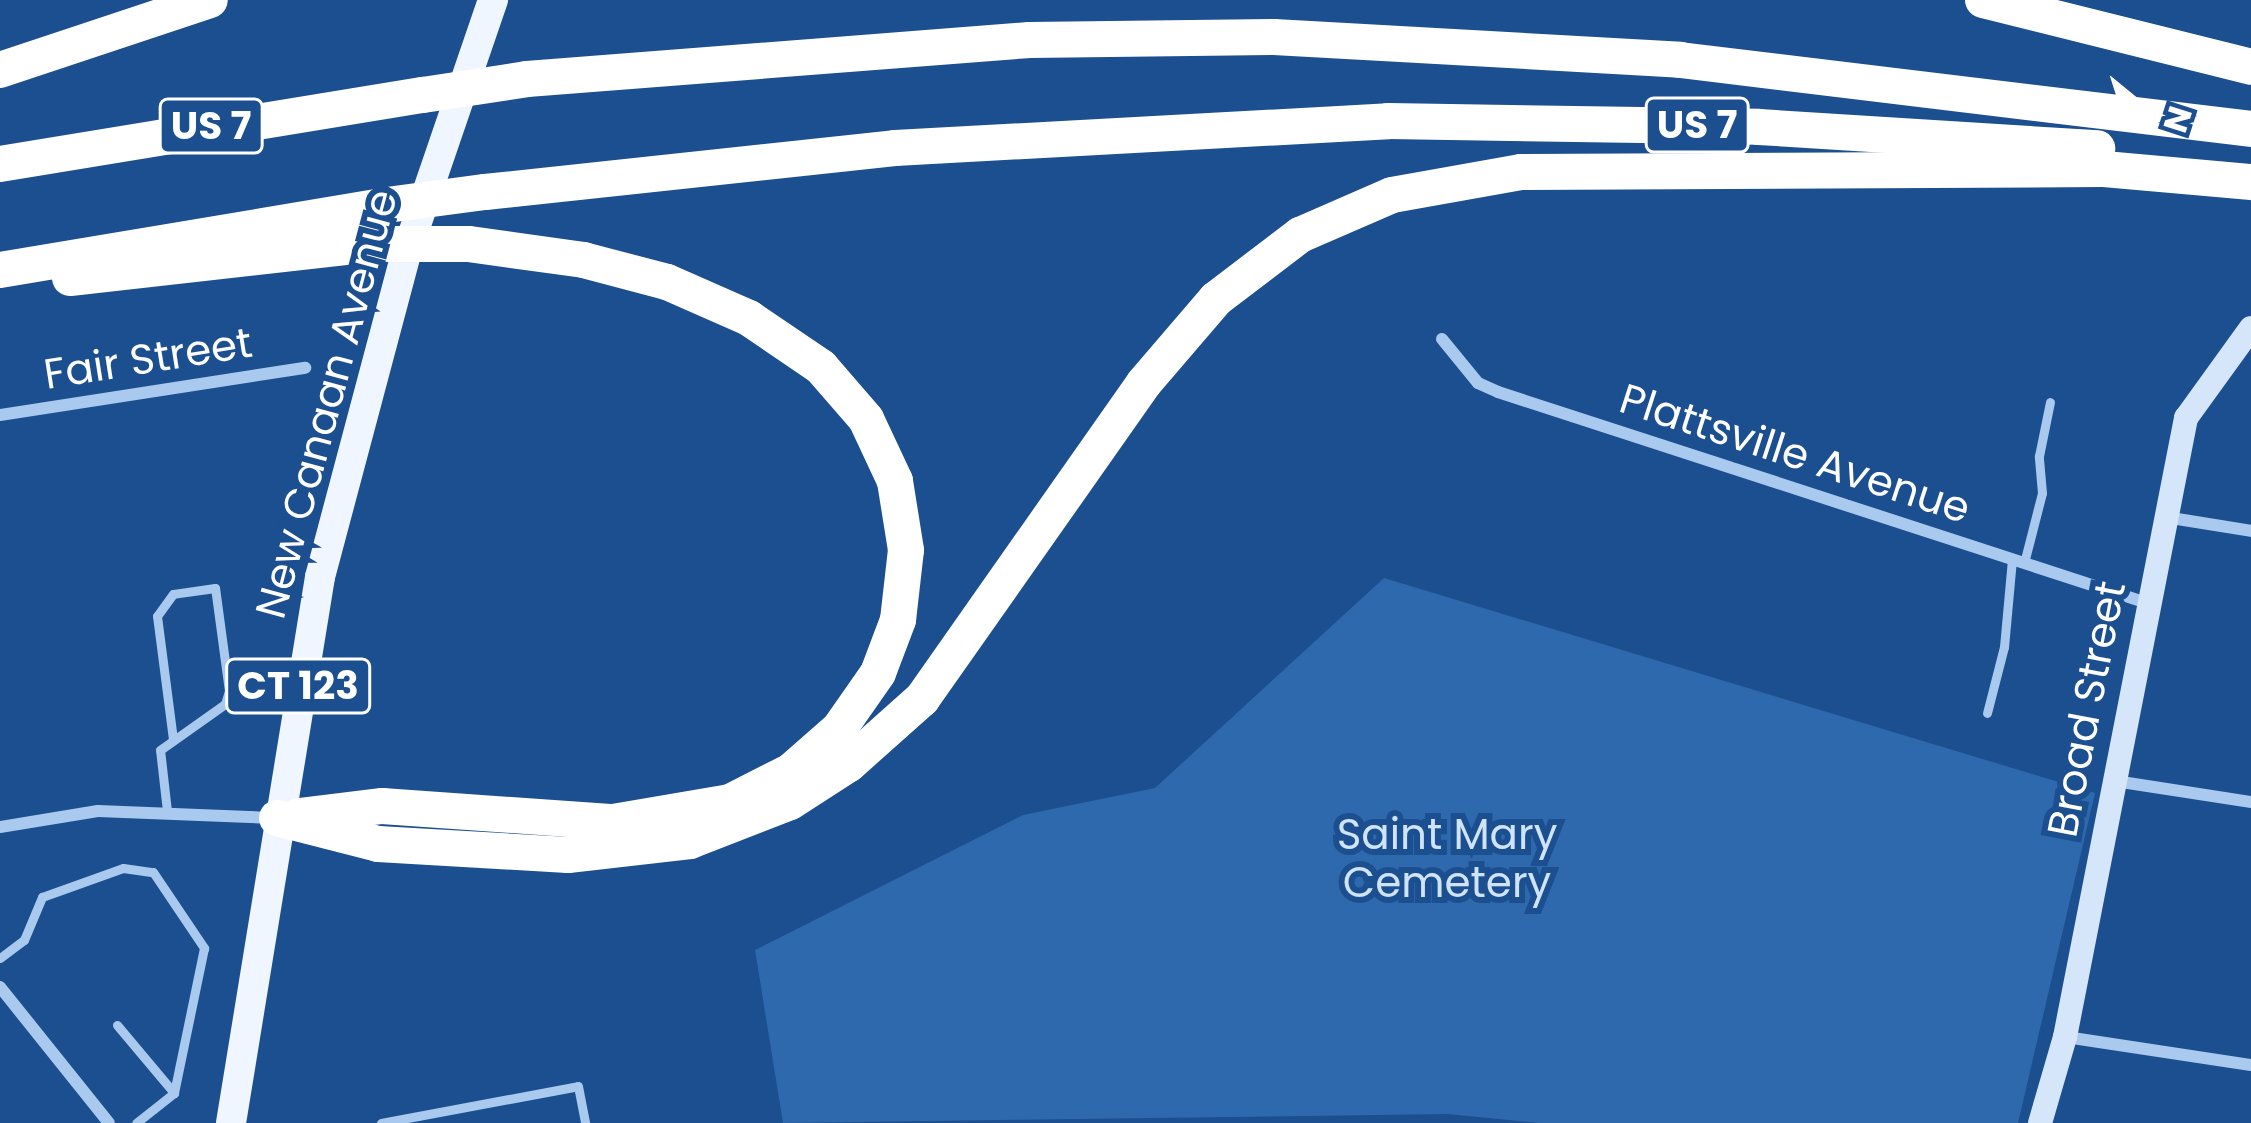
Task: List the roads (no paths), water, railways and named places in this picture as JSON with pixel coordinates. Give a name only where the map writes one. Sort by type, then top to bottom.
[{"type":"highway","points":[[0,70],[210,0]]},
{"type":"highway","points":[[1984,0],[2251,67]]},
{"type":"highway","name":"US 7","points":[[0,164],[527,79],[1029,40],[1274,37],[1680,59],[2251,129]]},
{"type":"highway","name":"US 7","points":[[0,270],[485,192],[895,148],[1388,121],[1862,132],[2251,164]]},
{"type":"highway","points":[[277,818],[378,844],[568,855],[690,841],[790,802],[849,764],[922,699],[1144,383],[1216,299],[1300,236],[1391,195],[1521,172],[2082,169],[2251,182]]},
{"type":"highway","points":[[0,280],[374,244],[468,244],[584,260],[667,282],[749,318],[821,367],[866,419],[895,482],[906,550],[889,646],[861,701],[818,750],[759,790],[700,811],[578,822],[382,806],[277,818]]},
{"type":"main road","name":"New Canaan Avenue","points":[[231,1123],[277,818],[350,453],[417,220],[493,0]]},
{"type":"street","name":"Broad Street","points":[[2040,1123],[2065,1037],[2146,603],[2186,418],[2251,328]]},
{"type":"street","name":"Plattsville Avenue","points":[[1442,339],[1478,383],[1498,392],[2146,603]]},
{"type":"street","name":"Fair Street","points":[[0,415],[305,368]]},
{"type":"street","points":[[2164,517],[2251,531]]},
{"type":"street","points":[[2114,781],[2251,802]]},
{"type":"street","points":[[0,827],[74,812],[167,811],[277,818]]},
{"type":"street","points":[[0,987],[109,1123]]},
{"type":"street","points":[[2065,1037],[2251,1065]]},
{"type":"lane","points":[[1988,713],[2018,561],[2042,493],[2038,456],[2050,403]]},
{"type":"lane","points":[[167,811],[160,750],[224,704],[229,691],[215,588],[172,594],[157,616],[173,740]]},
{"type":"lane","points":[[0,958],[24,940],[42,896],[123,868],[153,872],[204,948],[174,1093],[136,1123]]},
{"type":"lane","points":[[117,1025],[174,1093]]},
{"type":"lane","points":[[381,1123],[578,1086],[585,1123]]},
{"type":"park label","name":"Saint Mary Cemetery","points":[[1447,859]]}]
